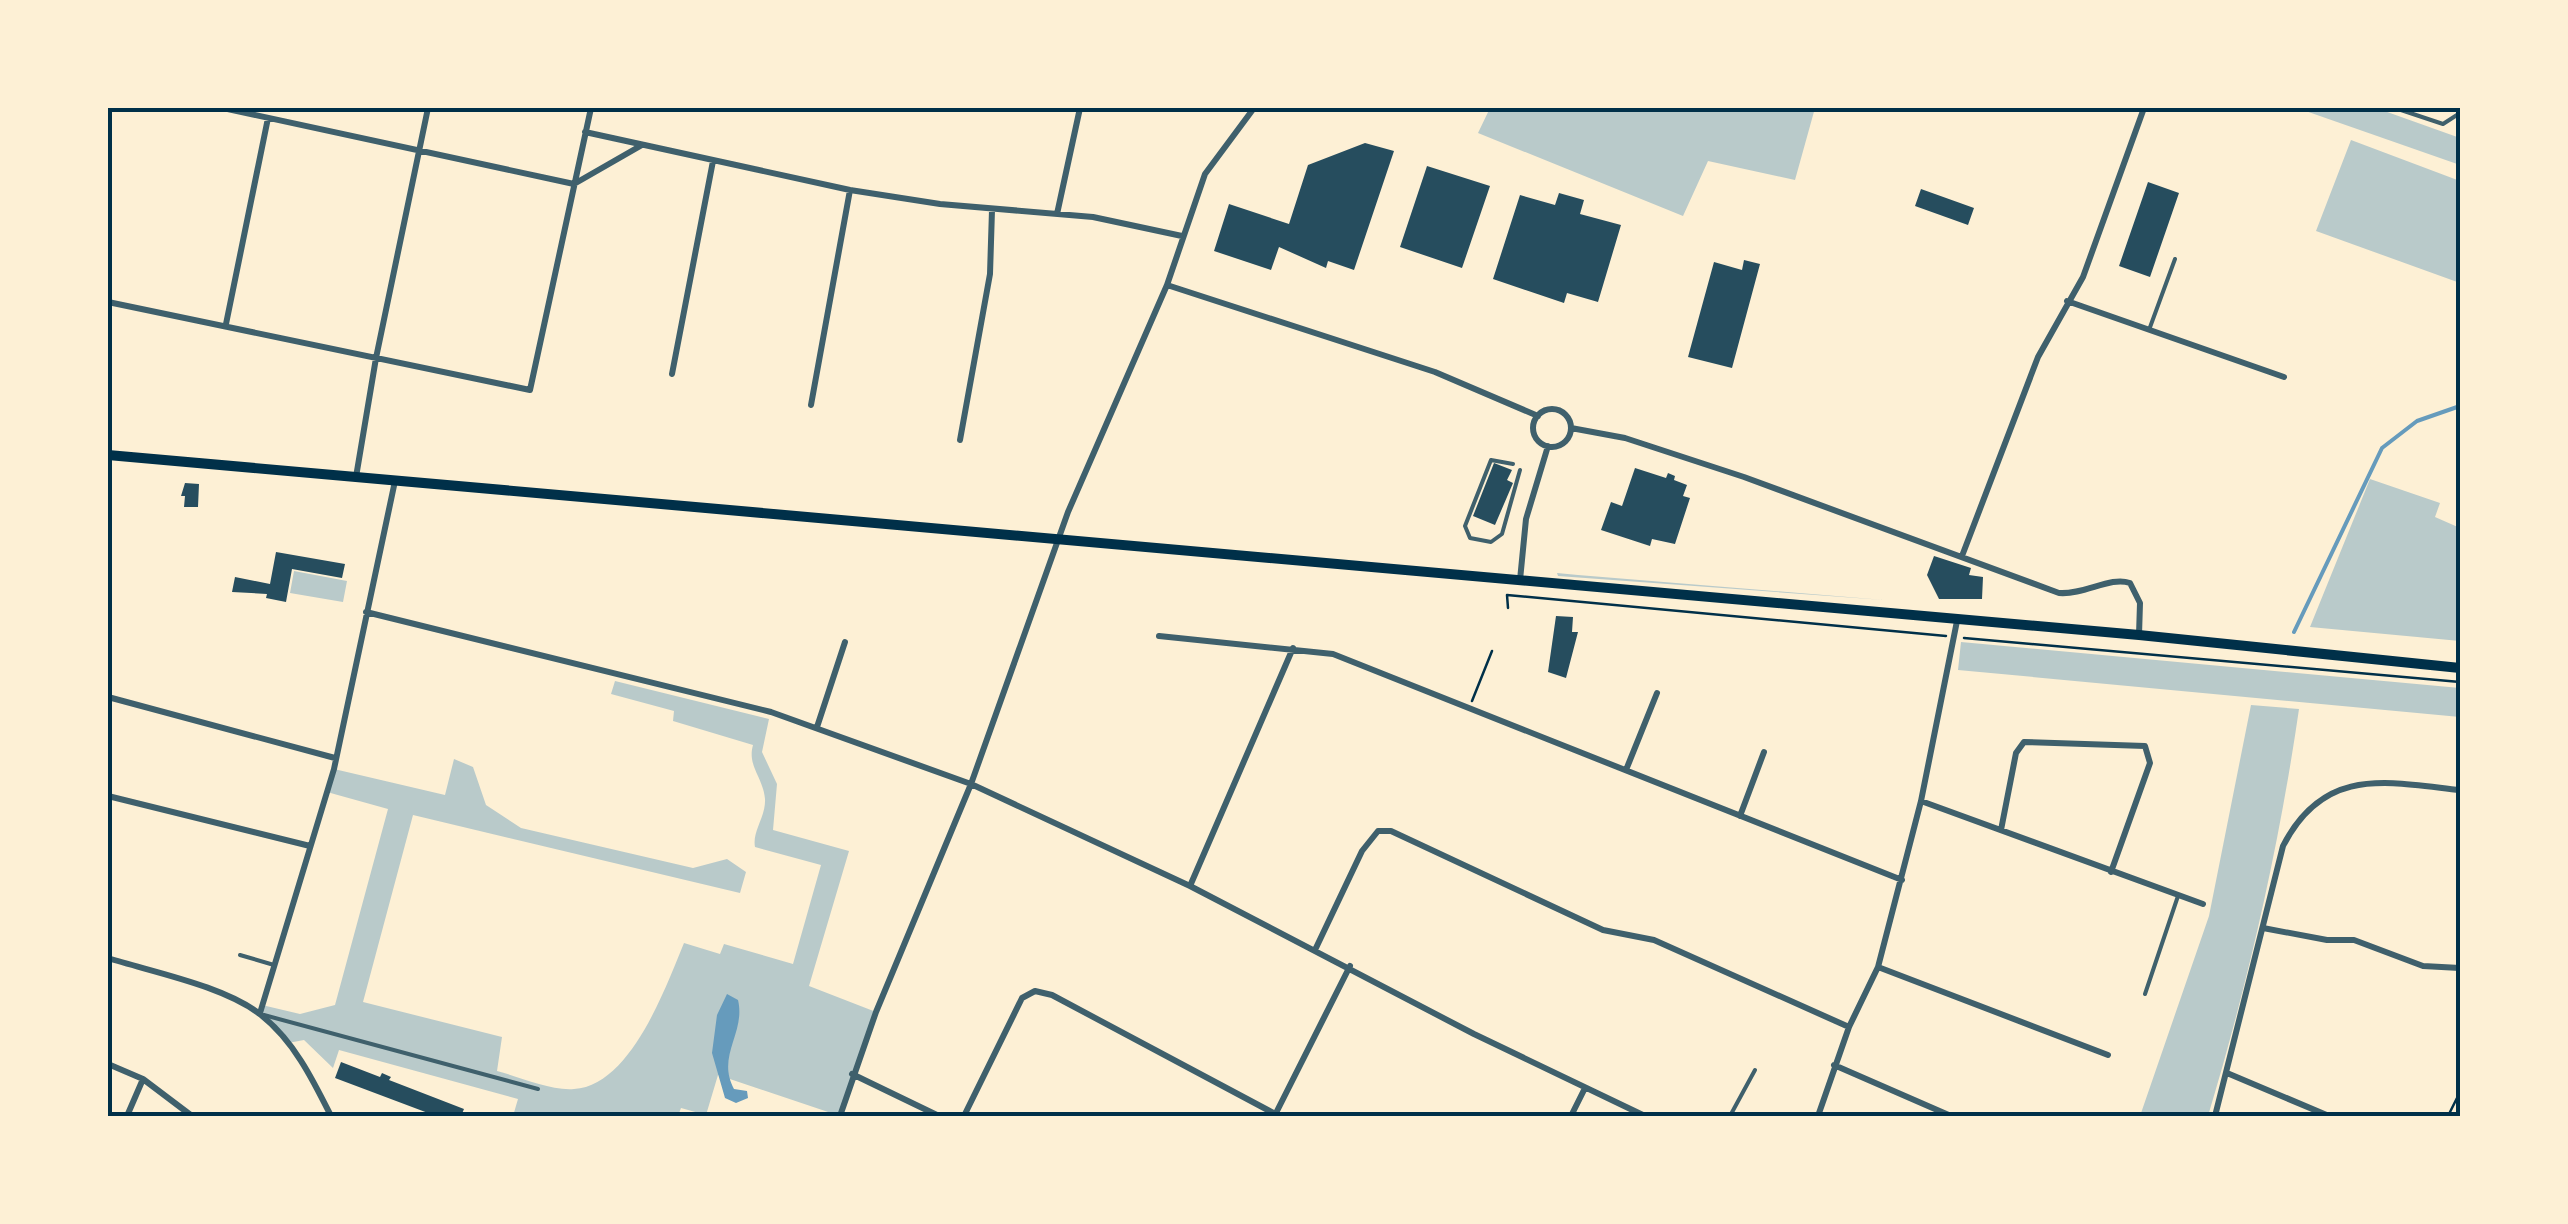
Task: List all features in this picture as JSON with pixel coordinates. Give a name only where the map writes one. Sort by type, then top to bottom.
[{"type":"main road","points":[[108,454],[2138,634],[2460,668]]},
{"type":"street","points":[[222,108],[574,184],[643,145]]},
{"type":"street","points":[[356,477],[376,358],[428,108]]},
{"type":"street","points":[[108,302],[530,390],[591,108]]},
{"type":"street","points":[[1057,214],[1080,108]]},
{"type":"street","points":[[840,1116],[852,1074],[971,784],[1058,540],[1167,284],[1205,174],[1254,108]]},
{"type":"street","points":[[1962,556],[2038,358],[2083,277],[2144,108]]},
{"type":"street","points":[[226,324],[268,118]]},
{"type":"street","points":[[585,132],[850,190],[992,210],[1057,214],[1182,236]]},
{"type":"street","points":[[672,374],[714,161]]},
{"type":"street","points":[[811,405],[850,190]]},
{"type":"street","points":[[960,440],[990,274],[992,210]]},
{"type":"street","points":[[1167,284],[1456,380],[1538,416],[1558,410],[1570,420],[1571,428],[1563,443],[1548,446]]},
{"type":"street","points":[[2067,301],[2284,377]]},
{"type":"street","points":[[1538,416],[1534,433],[1548,446]]},
{"type":"street","points":[[1571,428],[1646,444],[2060,592],[2078,594],[2121,580],[2130,583],[2140,603],[2138,634]]},
{"type":"street","points":[[1520,580],[1526,520],[1548,446]]},
{"type":"street","points":[[260,1014],[336,758],[396,480]]},
{"type":"street","points":[[366,612],[818,727],[971,784],[1190,886],[1645,1116]]},
{"type":"street","points":[[1829,1116],[1819,1114],[1834,1065],[1878,967],[1902,880],[1957,620]]},
{"type":"street","points":[[1159,636],[1334,654],[1902,880]]},
{"type":"street","points":[[818,727],[845,642]]},
{"type":"street","points":[[1190,886],[1293,648]]},
{"type":"street","points":[[1626,770],[1657,693]]},
{"type":"street","points":[[108,697],[336,758]]},
{"type":"street","points":[[2001,830],[2016,753],[2024,742],[2145,746],[2150,763],[2111,872]]},
{"type":"street","points":[[1740,816],[1764,752]]},
{"type":"street","points":[[2214,1116],[2283,846],[2297,818],[2338,792],[2369,780],[2460,790]]},
{"type":"street","points":[[108,796],[310,846]]},
{"type":"street","points":[[1921,801],[2202,904]]},
{"type":"street","points":[[1316,950],[1362,850],[1378,831],[1392,831],[1603,930],[1654,940],[1849,1028]]},
{"type":"street","points":[[2264,928],[2354,940],[2423,966],[2460,968]]},
{"type":"street","points":[[108,958],[196,986],[260,1014],[297,1054],[331,1116]]},
{"type":"street","points":[[964,1116],[1022,998],[1035,991],[1052,995],[1277,1116],[1350,966]]},
{"type":"street","points":[[1878,967],[2108,1055]]},
{"type":"street","points":[[108,1064],[142,1079],[192,1116]]},
{"type":"street","points":[[1834,1065],[1951,1116]]},
{"type":"street","points":[[2227,1073],[2329,1116]]},
{"type":"street","points":[[852,1074],[940,1116]]},
{"type":"street","points":[[127,1116],[142,1079]]},
{"type":"street","points":[[1571,1116],[1586,1088]]},
{"type":"lane","points":[[2395,108],[2443,124],[2460,113]]},
{"type":"lane","points":[[2149,330],[2175,259]]},
{"type":"lane","points":[[1514,464],[1491,460],[1466,526],[1470,538],[1491,542],[1502,534],[1520,470]]},
{"type":"lane","points":[[2146,994],[2178,896]]},
{"type":"lane","points":[[240,955],[274,965]]},
{"type":"lane","points":[[260,1014],[538,1089]]},
{"type":"lane","points":[[1730,1116],[1755,1070]]},
{"type":"path","points":[[1508,608],[1507,595],[2460,682]]},
{"type":"path","points":[[1470,707],[1492,651]]},
{"type":"path","points":[[2448,1116],[2460,1092]]},
{"type":"shaded area","points":[[1490,108],[1815,108],[1795,180],[1708,161],[1683,216],[1478,133]]},
{"type":"shaded area","points":[[2297,108],[2376,108],[2460,138],[2460,165]]},
{"type":"shaded area","points":[[2351,140],[2460,181],[2460,283],[2316,231]]},
{"type":"shaded area","points":[[2370,479],[2440,503],[2435,517],[2460,528],[2460,641],[2310,627]]},
{"type":"shaded area","points":[[294,571],[347,581],[343,602],[290,593]]},
{"type":"shaded area","points":[[1557,573],[1578,575],[1884,600],[1558,576]]},
{"type":"shaded area","points":[[1961,642],[2460,688],[2460,717],[1958,670]]},
{"type":"shaded area","points":[[615,681],[769,719],[762,752],[777,784],[773,830],[849,851],[809,986],[876,1012],[840,1116],[718,1075],[706,1115],[681,1108],[678,1116],[513,1116],[518,1099],[339,1050],[333,1068],[304,1040],[288,1043],[260,1013],[262,1005],[300,1014],[335,1005],[388,809],[327,792],[334,769],[445,795],[454,759],[473,767],[486,805],[521,828],[693,868],[727,859],[746,872],[740,893],[413,815],[363,1002],[502,1037],[497,1071],[556,1088],[574,1089],[594,1084],[613,1071],[644,1031],[684,943],[720,954],[724,944],[793,964],[821,865],[755,847],[765,799],[752,759],[753,745],[673,721],[674,711],[611,694]]},
{"type":"shaded area","points":[[2251,705],[2299,709],[2272,863],[2236,1016],[2208,1116],[2140,1116],[2209,916]]},
{"type":"water","points":[[727,994],[738,1000],[739,1012],[729,1055],[729,1077],[734,1089],[747,1091],[748,1098],[736,1103],[725,1098],[712,1053],[717,1015]]},
{"type":"building","points":[[1365,143],[1394,151],[1354,270],[1328,261],[1326,268],[1279,247],[1271,270],[1214,251],[1229,204],[1289,224],[1308,165]]},
{"type":"building","points":[[1427,166],[1490,186],[1462,268],[1400,247]]},
{"type":"building","points":[[2148,182],[2179,193],[2150,277],[2119,266]]},
{"type":"building","points":[[1921,189],[1974,208],[1968,225],[1915,206]]},
{"type":"building","points":[[1559,193],[1584,200],[1580,214],[1621,225],[1598,302],[1567,293],[1564,303],[1493,279],[1520,195],[1555,205]]},
{"type":"building","points":[[1744,260],[1760,264],[1732,368],[1688,357],[1714,262],[1742,270]]},
{"type":"building","points":[[1494,463],[1512,470],[1507,480],[1513,483],[1495,525],[1473,516]]},
{"type":"building","points":[[1635,468],[1666,478],[1668,473],[1687,485],[1683,496],[1690,498],[1675,544],[1652,539],[1650,546],[1601,530],[1611,502],[1622,506]]},
{"type":"building","points":[[185,483],[199,484],[198,507],[184,507],[185,496],[181,496]]},
{"type":"building","points":[[276,552],[345,564],[342,578],[292,569],[286,602],[266,598],[267,594],[232,592],[235,577],[270,584]]},
{"type":"building","points":[[1934,556],[1971,568],[1969,575],[1983,577],[1982,599],[1939,599],[1927,575]]},
{"type":"building","points":[[1556,616],[1573,617],[1572,632],[1578,632],[1566,678],[1548,672]]},
{"type":"building","points":[[341,1062],[380,1077],[382,1073],[391,1077],[389,1080],[464,1109],[461,1116],[436,1116],[335,1078]]},
{"type":"waterway","points":[[2294,632],[2382,448],[2417,421],[2460,406]]}]
